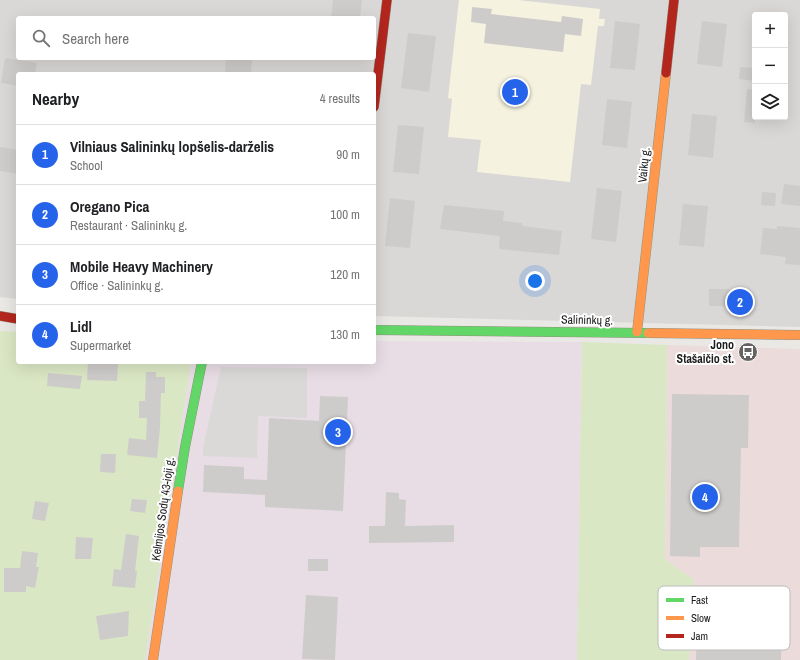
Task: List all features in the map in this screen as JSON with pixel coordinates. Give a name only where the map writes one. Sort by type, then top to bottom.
[{"type":"street","points":[[376,91],[387,0]]},
{"type":"street","name":"Vaikų g.","points":[[637,332],[674,0]]},
{"type":"street","points":[[0,316],[16,319]]},
{"type":"street","name":"Salininkų g.","points":[[376,330],[637,332],[800,336]]},
{"type":"street","name":"Kelmijos Sodų 43-ioji g.","points":[[153,660],[185,447],[202,364]]},
{"type":"shaded area","points":[[0,0],[800,0],[800,327],[376,316],[376,72],[16,72],[16,299],[0,297]]},
{"type":"shaded area","points":[[459,0],[518,0],[600,9],[599,19],[605,19],[604,26],[598,26],[591,85],[581,84],[570,182],[477,172],[481,140],[448,137],[452,99],[448,98]]},
{"type":"shaded area","points":[[376,341],[582,342],[577,660],[145,660],[191,364],[376,364]]},
{"type":"shaded area","points":[[667,345],[800,349],[800,660],[689,660],[690,650],[790,650],[790,586],[694,586],[694,580],[665,559]]},
{"type":"shaded area","points":[[221,367],[307,368],[307,418],[258,416],[257,458],[203,456],[203,448]]},
{"type":"green space","points":[[0,331],[16,332],[16,364],[191,364],[145,660],[0,660]]},
{"type":"green space","points":[[582,342],[667,345],[665,559],[694,580],[694,586],[658,586],[658,650],[690,650],[689,660],[577,660]]},
{"type":"building","points":[[333,0],[362,0],[360,16],[331,16]]},
{"type":"building","points":[[472,7],[492,9],[491,14],[561,22],[562,16],[583,19],[581,36],[565,34],[563,52],[484,43],[486,24],[471,22]]},
{"type":"building","points":[[615,21],[640,24],[635,70],[610,68]]},
{"type":"building","points":[[702,21],[727,24],[722,67],[697,64]]},
{"type":"building","points":[[408,33],[436,36],[429,92],[401,88]]},
{"type":"building","points":[[5,58],[37,63],[35,72],[16,72],[16,86],[1,83]]},
{"type":"building","points":[[226,60],[252,60],[251,72],[225,72]]},
{"type":"building","points":[[740,67],[752,68],[752,81],[739,79]]},
{"type":"building","points":[[747,89],[752,90],[752,120],[755,120],[755,123],[744,122]]},
{"type":"building","points":[[607,99],[632,102],[627,148],[602,145]]},
{"type":"building","points":[[692,114],[717,116],[713,158],[688,155]]},
{"type":"building","points":[[398,125],[424,127],[419,174],[393,172]]},
{"type":"building","points":[[0,147],[16,150],[16,174],[0,171]]},
{"type":"building","points":[[784,184],[800,186],[800,206],[781,204]]},
{"type":"building","points":[[597,188],[622,191],[616,242],[591,239]]},
{"type":"building","points":[[762,192],[776,193],[775,206],[761,205]]},
{"type":"building","points":[[390,198],[415,201],[410,248],[385,246]]},
{"type":"building","points":[[683,204],[708,206],[704,247],[679,245]]},
{"type":"building","points":[[444,205],[504,211],[503,221],[522,223],[522,226],[562,231],[559,255],[499,249],[500,236],[440,229]]},
{"type":"building","points":[[777,226],[800,228],[800,265],[785,264],[786,257],[760,254],[763,228],[777,229]]},
{"type":"building","points":[[709,289],[729,289],[728,306],[709,306]]},
{"type":"building","points":[[88,364],[118,364],[117,381],[87,380]]},
{"type":"building","points":[[146,372],[156,372],[156,377],[165,377],[165,393],[161,393],[157,458],[127,455],[129,438],[146,440],[147,418],[139,418],[139,401],[145,401]]},
{"type":"building","points":[[48,373],[82,376],[80,389],[47,386]]},
{"type":"building","points":[[672,394],[749,395],[748,448],[741,448],[739,547],[700,547],[700,557],[670,556]]},
{"type":"building","points":[[320,396],[348,397],[343,511],[265,507],[265,495],[203,492],[204,465],[244,467],[244,479],[267,480],[269,418],[319,421]]},
{"type":"building","points":[[101,454],[116,454],[115,473],[100,472]]},
{"type":"building","points":[[386,492],[399,493],[399,499],[406,500],[405,526],[454,525],[454,542],[369,543],[369,526],[385,526]]},
{"type":"building","points":[[132,499],[147,500],[145,513],[130,511]]},
{"type":"building","points":[[35,501],[49,503],[45,521],[32,519]]},
{"type":"building","points":[[126,534],[139,536],[135,571],[137,571],[135,588],[112,586],[114,569],[121,570]]},
{"type":"building","points":[[76,537],[93,538],[91,559],[75,559]]},
{"type":"building","points":[[22,551],[38,553],[36,567],[39,567],[35,588],[26,586],[26,592],[4,592],[4,568],[20,568]]},
{"type":"building","points":[[308,559],[328,559],[328,571],[308,571]]},
{"type":"building","points":[[306,595],[338,597],[335,660],[302,659]]},
{"type":"building","points":[[129,611],[128,636],[100,640],[96,616]]},
{"type":"building","points":[[696,650],[781,650],[781,660],[696,660]]},
{"type":"traffic: fast","points":[[376,330],[648,333]]},
{"type":"traffic: fast","points":[[178,491],[202,364]]},
{"type":"traffic: slow","points":[[637,332],[666,73]]},
{"type":"traffic: slow","points":[[648,333],[800,335]]},
{"type":"traffic: slow","points":[[153,660],[178,491]]},
{"type":"traffic: jam","points":[[376,91],[387,0]]},
{"type":"traffic: jam","points":[[666,73],[674,0]]},
{"type":"traffic: jam","points":[[0,316],[16,319]]},
{"type":"place","name":"Vilniaus Salininkų lopšelis-darželis","points":[[515,92]]},
{"type":"place","name":"Oregano Pica","points":[[740,302]]},
{"type":"place","name":"Jono Stašaičio st.","points":[[748,352]]},
{"type":"place","name":"Mobile Heavy Machinery","points":[[338,432]]},
{"type":"place","name":"Lidl","points":[[705,497]]}]
